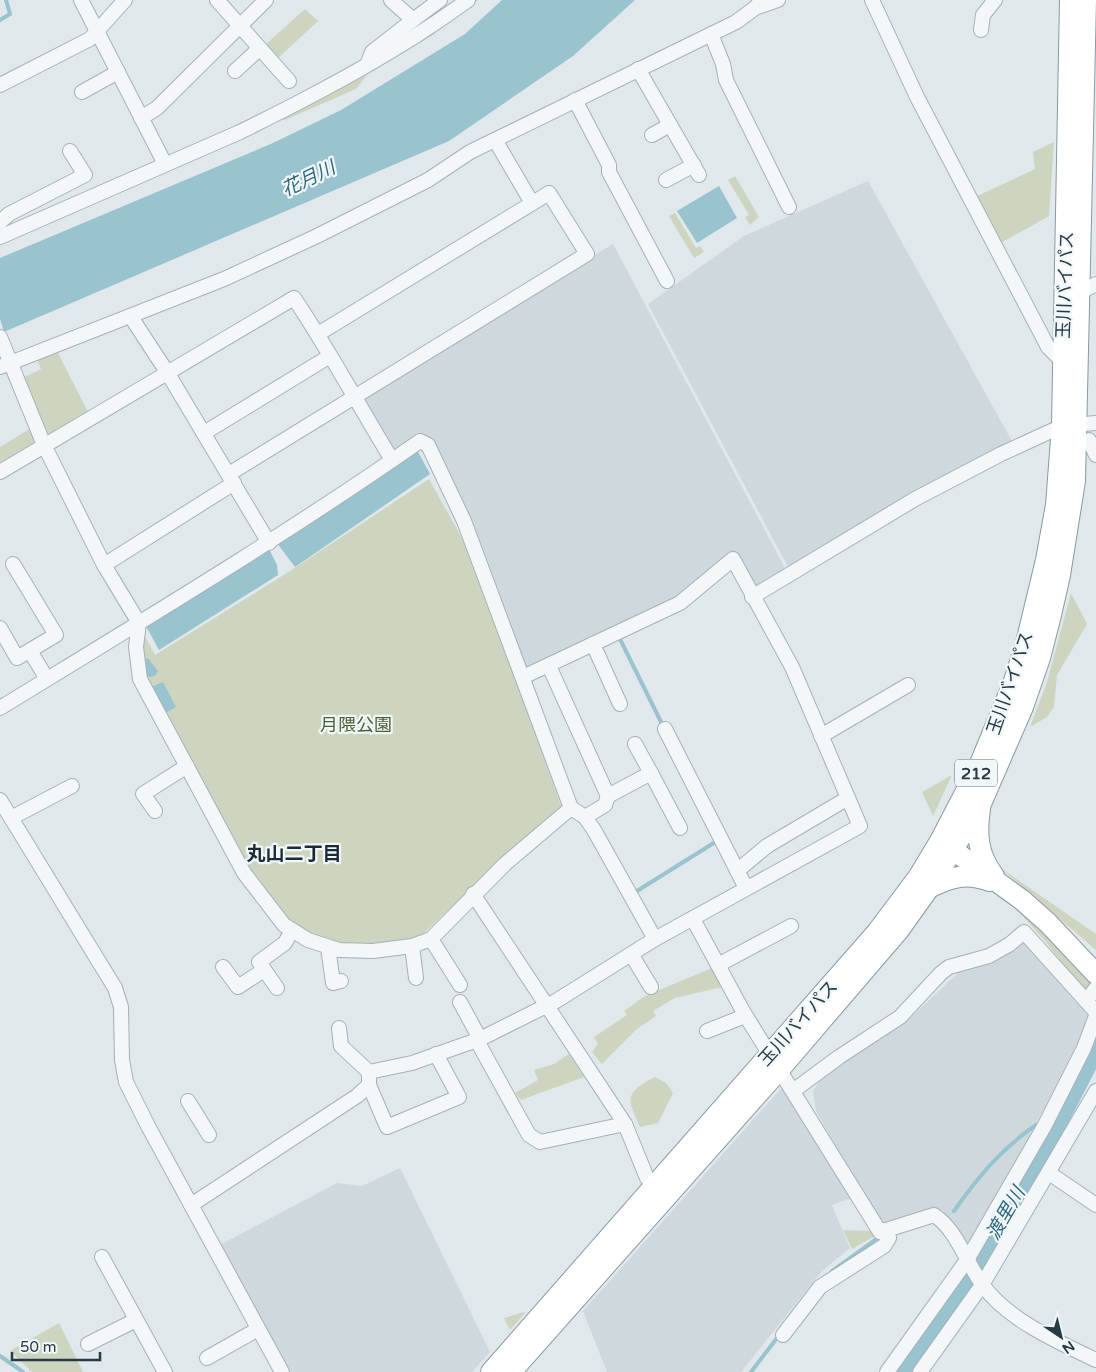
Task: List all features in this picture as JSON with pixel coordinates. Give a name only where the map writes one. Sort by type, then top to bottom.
[{"type":"highway","name":"玉川バイパス","points":[[511,1372],[660,1193],[774,1062],[877,932],[918,876],[980,806],[1023,706],[1040,658],[1051,615],[1060,575],[1072,498],[1078,424],[1086,0]]},
{"type":"highway","name":"玉川バイパス","points":[[1068,4],[1084,53]]},
{"type":"highway","name":"玉川バイパス","points":[[774,1062],[856,982],[929,888],[1013,684],[1025,647],[1046,560],[1056,505],[1078,424],[1062,360],[1080,292]]},
{"type":"highway","points":[[980,806],[977,828],[981,856],[1000,883]]},
{"type":"highway","points":[[946,845],[1000,883],[1048,923],[1096,978]]},
{"type":"highway","points":[[929,888],[947,878],[961,875],[974,875],[1000,883]]},
{"type":"highway","name":"玉川バイパス","points":[[491,1372],[660,1193]]},
{"type":"street","points":[[81,0],[165,164]]},
{"type":"street","points":[[0,85],[90,39],[124,0]]},
{"type":"street","points":[[217,0],[239,28],[290,81]]},
{"type":"street","points":[[141,118],[157,108],[266,0]]},
{"type":"street","points":[[392,0],[414,20]]},
{"type":"street","points":[[367,65],[372,52],[440,0]]},
{"type":"street","points":[[0,237],[240,132],[367,65],[436,23],[468,0]]},
{"type":"street","points":[[4,365],[224,279],[319,235],[428,180],[470,152],[736,22],[758,4],[778,0]]},
{"type":"street","points":[[872,0],[917,97],[1048,347],[1062,360]]},
{"type":"street","points":[[981,30],[983,16],[995,0]]},
{"type":"street","points":[[711,34],[723,64],[726,80],[789,207]]},
{"type":"street","points":[[235,71],[259,49]]},
{"type":"street","points":[[638,69],[697,170],[666,180]]},
{"type":"street","points":[[82,92],[118,72]]},
{"type":"street","points":[[575,100],[609,165],[609,172],[667,281]]},
{"type":"street","points":[[652,135],[670,125]]},
{"type":"street","points":[[495,140],[532,203]]},
{"type":"street","points":[[0,222],[9,214],[85,175],[70,151]]},
{"type":"street","points":[[104,565],[354,398],[587,254],[549,193],[318,334]]},
{"type":"street","points":[[0,472],[294,298],[318,334],[392,460]]},
{"type":"street","points":[[130,317],[167,372],[269,543]]},
{"type":"street","points":[[0,337],[4,365],[104,565],[139,623],[136,647],[140,679],[244,872],[284,925],[308,940],[339,950],[373,951],[412,946],[431,939],[473,894],[505,864],[571,808]]},
{"type":"street","points":[[204,433],[330,356]]},
{"type":"street","points":[[752,597],[915,500],[1001,454],[1078,424]]},
{"type":"street","points":[[1089,440],[1096,455]]},
{"type":"street","points":[[0,708],[269,543],[420,441],[428,446],[464,521],[571,808],[585,817],[655,939]]},
{"type":"street","points":[[191,1205],[357,1096],[369,1078],[478,1039],[547,1006],[655,939],[860,826],[792,667],[752,597],[733,559],[680,604],[523,677]]},
{"type":"street","points":[[0,628],[17,658],[56,635],[13,564]]},
{"type":"street","points":[[593,644],[620,704]]},
{"type":"street","points":[[30,651],[47,679]]},
{"type":"street","points":[[549,666],[608,796],[605,805],[585,817]]},
{"type":"street","points":[[821,736],[908,685]]},
{"type":"street","points":[[665,729],[746,888]]},
{"type":"street","points":[[635,744],[680,828]]},
{"type":"street","points":[[155,811],[143,794],[187,766]]},
{"type":"street","points":[[608,796],[651,773]]},
{"type":"street","points":[[12,818],[72,786]]},
{"type":"street","points":[[738,871],[767,846],[848,798]]},
{"type":"street","points":[[0,800],[115,988],[121,1008],[122,1060],[126,1082],[282,1372]]},
{"type":"street","points":[[473,894],[625,1124],[647,1178],[660,1193]]},
{"type":"street","points":[[694,919],[745,1016],[880,1232],[934,1215],[945,1222],[982,1285],[997,1302],[1013,1315],[1096,1360]]},
{"type":"street","points":[[718,965],[791,926]]},
{"type":"street","points":[[278,988],[259,962],[285,944],[292,930]]},
{"type":"street","points":[[793,1091],[828,1065],[900,1018],[941,973],[949,967],[989,956],[1010,944],[1024,932],[1096,1012]]},
{"type":"street","points":[[431,939],[460,985]]},
{"type":"street","points":[[412,946],[416,978]]},
{"type":"street","points":[[328,947],[333,982],[340,981]]},
{"type":"street","points":[[631,954],[651,987]]},
{"type":"street","points":[[223,966],[238,987],[264,970]]},
{"type":"street","points":[[1086,1001],[1096,978]]},
{"type":"street","points":[[460,1002],[529,1135],[540,1142],[625,1124]]},
{"type":"street","points":[[707,1031],[745,1016]]},
{"type":"street","points":[[887,1372],[967,1260],[1044,1125],[1084,1048],[1096,1016]]},
{"type":"street","points":[[339,1028],[341,1046],[369,1078],[387,1127],[459,1097],[436,1054]]},
{"type":"street","points":[[920,1372],[982,1285],[1096,1091]]},
{"type":"street","points":[[188,1101],[209,1135]]},
{"type":"street","points":[[1049,1173],[1093,1198]]},
{"type":"street","points":[[783,1334],[820,1287],[884,1246],[889,1238],[885,1230]]},
{"type":"street","points":[[102,1257],[165,1372]]},
{"type":"street","points":[[88,1344],[136,1320]]},
{"type":"street","points":[[207,1358],[258,1329]]},
{"type":"shaded area","points":[[868,181],[1013,443],[903,500],[788,567],[648,304],[744,236]]},
{"type":"shaded area","points":[[613,244],[786,570],[755,590],[735,555],[678,601],[526,672],[432,444],[394,456],[359,399]]},
{"type":"shaded area","points":[[1025,940],[1091,1016],[1079,1046],[967,1249],[942,1210],[884,1224],[858,1186],[816,1111],[813,1091],[822,1077],[904,1024],[962,969]]},
{"type":"shaded area","points":[[784,1085],[854,1197],[832,1205],[850,1248],[822,1271],[741,1372],[607,1372],[583,1311]]},
{"type":"shaded area","points":[[400,1168],[490,1352],[472,1372],[286,1372],[216,1247],[337,1183],[362,1186]]},
{"type":"green space","points":[[454,0],[478,0],[433,35],[367,75],[356,89],[285,120],[256,117],[425,24]]},
{"type":"green space","points":[[305,9],[318,21],[277,59],[265,45]]},
{"type":"green space","points":[[1054,142],[1049,216],[997,245],[973,198],[1035,169],[1033,152]]},
{"type":"green space","points":[[735,176],[759,217],[750,225],[745,217],[749,215],[728,180]]},
{"type":"green space","points":[[675,213],[696,248],[700,246],[704,252],[694,258],[669,216]]},
{"type":"green space","points":[[57,351],[90,416],[45,442],[18,380],[41,369],[36,357]]},
{"type":"green space","points":[[31,428],[38,446],[0,466],[0,447]]},
{"type":"green space","name":"月隈公園","points":[[429,479],[469,551],[563,811],[503,858],[424,933],[404,941],[346,945],[323,940],[295,927],[274,903],[246,865],[143,678],[142,631],[155,655],[290,571]]},
{"type":"green space","points":[[1071,593],[1087,624],[1057,675],[1054,707],[1047,717],[1030,727],[1047,682]]},
{"type":"green space","points":[[952,775],[933,816],[922,792]]},
{"type":"green space","points":[[999,867],[1096,934],[1096,950]]},
{"type":"green space","points":[[1019,912],[1058,944],[1095,983],[1087,991],[1081,988],[1046,942]]},
{"type":"green space","points":[[712,968],[722,987],[675,998],[653,1011],[656,1016],[637,1029],[602,1064],[592,1052],[598,1044],[594,1037],[627,1015],[624,1011],[645,996]]},
{"type":"green space","points":[[569,1054],[584,1077],[521,1100],[515,1093],[538,1080],[534,1070],[554,1064]]},
{"type":"green space","points":[[655,1077],[666,1083],[673,1093],[658,1123],[640,1127],[632,1109],[631,1097],[638,1087]]},
{"type":"green space","points":[[843,1230],[877,1231],[878,1234],[852,1249]]},
{"type":"green space","points":[[525,1313],[510,1330],[504,1318]]},
{"type":"green space","points":[[59,1323],[83,1372],[32,1372],[10,1351]]},
{"type":"water","name":"花月川","points":[[502,0],[635,0],[573,56],[449,141],[4,332],[0,319],[0,258],[273,143],[341,110],[465,34]]},
{"type":"water","points":[[719,186],[737,218],[697,243],[677,211]]},
{"type":"water","points":[[417,450],[430,474],[295,567],[277,543]]},
{"type":"water","points":[[269,549],[277,565],[278,575],[159,650],[146,626]]},
{"type":"water","points":[[148,658],[158,671],[155,676],[150,677],[144,674],[143,661]]},
{"type":"water","points":[[163,682],[176,707],[162,715],[147,689]]},
{"type":"waterway","points":[[0,20],[10,14],[6,0]]},
{"type":"waterway","points":[[619,637],[663,726]]},
{"type":"waterway","points":[[637,891],[717,841]]},
{"type":"waterway","name":"渡里川","points":[[901,1372],[977,1263],[1058,1120],[1096,1046]]},
{"type":"waterway","points":[[954,1211],[991,1164],[1023,1134],[1036,1125]]},
{"type":"waterway","points":[[832,1271],[879,1237]]},
{"type":"waterway","points":[[751,1372],[780,1334]]},
{"type":"waterway","points":[[0,1356],[23,1372]]},
{"type":"district","name":"丸山二丁目","points":[[294,853]]}]
